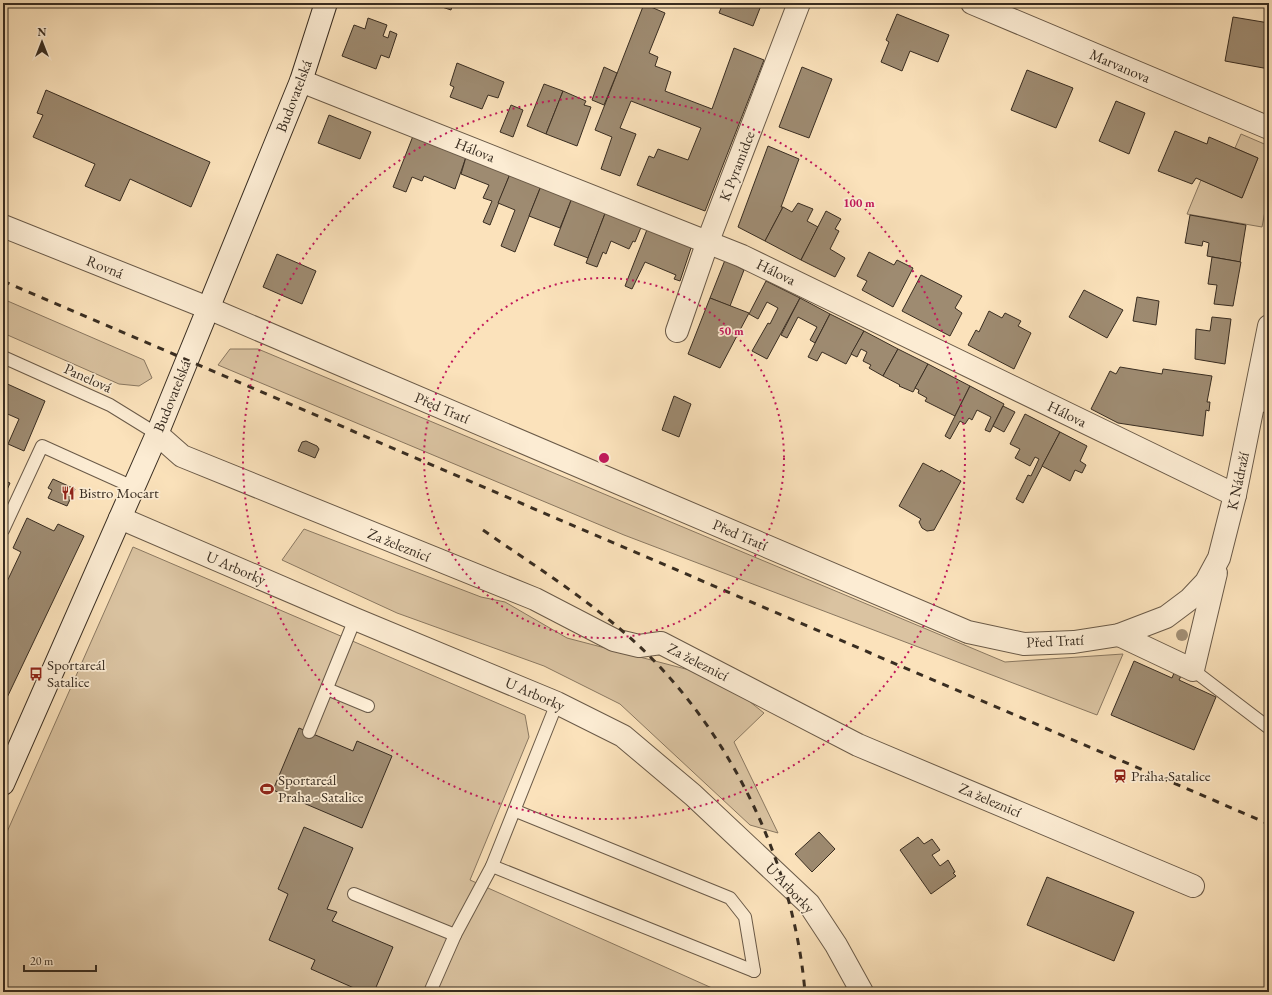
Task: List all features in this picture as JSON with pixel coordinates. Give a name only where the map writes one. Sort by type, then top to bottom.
[{"type":"street","name":"Budovatelská","points":[[3,784],[157,434],[301,81],[326,3]]},
{"type":"street","name":"K Pyramidce","points":[[677,331],[708,242],[799,3]]},
{"type":"street","name":"Marvanova","points":[[972,3],[1269,128]]},
{"type":"street","name":"Hálova","points":[[301,81],[742,256],[1235,496]]},
{"type":"street","name":"Rovná","points":[[3,226],[208,308]]},
{"type":"street","name":"Před Tratí","points":[[208,308],[968,632],[1024,644],[1074,642],[1119,635]]},
{"type":"street","name":"K Nádraží","points":[[1193,670],[1235,496],[1262,405],[1269,326]]},
{"type":"street","name":"Za železnicí","points":[[157,434],[182,456],[535,599],[614,640],[639,646],[662,643],[858,745],[1193,886]]},
{"type":"street","name":"U Arborky","points":[[120,518],[355,619],[557,703],[622,736],[693,795],[808,904],[836,945],[862,992]]},
{"type":"street","name":"K Nádraží","points":[[1119,635],[1166,617],[1190,599],[1206,582],[1219,558]]},
{"type":"street","points":[[1119,635],[1193,670]]},
{"type":"lane","name":"Panelová","points":[[3,357],[110,405],[157,434]]},
{"type":"lane","points":[[3,530],[42,446],[133,487]]},
{"type":"lane","points":[[309,732],[355,619]]},
{"type":"lane","points":[[1193,670],[1269,728]]},
{"type":"lane","points":[[327,689],[368,706]]},
{"type":"lane","points":[[430,992],[455,935],[492,866],[516,810],[557,703]]},
{"type":"lane","points":[[492,866],[754,971],[745,917],[730,898],[516,810]]},
{"type":"lane","points":[[354,894],[455,935]]},
{"type":"shaded area","points":[[1241,134],[1269,146],[1269,190],[1262,227],[1187,214],[1201,180],[1242,198],[1258,158],[1235,148]]},
{"type":"shaded area","points":[[3,299],[144,360],[152,378],[139,386],[119,384],[3,333]]},
{"type":"shaded area","points":[[230,349],[258,349],[1005,662],[1123,654],[1097,715],[624,535],[218,365]]},
{"type":"shaded area","points":[[304,529],[481,597],[505,602],[567,638],[720,678],[764,713],[734,742],[778,833],[750,825],[620,704],[544,666],[397,613],[282,560]]},
{"type":"shaded area","name":"Sportareál Praha - Satalice","points":[[133,547],[525,715],[529,737],[470,880],[721,992],[3,992],[3,841]]},
{"type":"building","points":[[430,3],[453,3],[451,10]]},
{"type":"building","points":[[723,3],[762,3],[753,26],[719,13]]},
{"type":"building","points":[[644,4],[665,13],[649,53],[658,57],[655,66],[671,72],[665,91],[712,109],[734,48],[764,60],[705,211],[637,185],[649,156],[654,158],[658,149],[688,160],[701,128],[631,101],[620,128],[636,134],[620,176],[601,169],[612,137],[595,130]]},
{"type":"building","points":[[897,14],[949,35],[938,62],[910,51],[902,71],[881,62],[889,42],[886,40]]},
{"type":"building","points":[[1233,17],[1269,23],[1269,69],[1225,61]]},
{"type":"building","points":[[368,18],[387,25],[383,36],[388,38],[390,31],[397,34],[389,58],[381,55],[376,69],[342,56],[354,25],[365,29]]},
{"type":"building","points":[[457,63],[504,82],[498,98],[488,95],[482,109],[450,97],[454,87],[450,85]]},
{"type":"building","points":[[604,67],[617,73],[604,105],[592,100]]},
{"type":"building","points":[[802,67],[832,79],[809,138],[779,127]]},
{"type":"building","points":[[1027,70],[1073,88],[1056,128],[1011,110]]},
{"type":"building","points":[[544,84],[563,91],[546,134],[527,126]]},
{"type":"building","points":[[46,90],[210,162],[191,207],[130,179],[120,201],[85,186],[95,164],[33,137],[43,115],[37,113]]},
{"type":"building","points":[[563,91],[586,101],[584,105],[591,107],[577,146],[546,134]]},
{"type":"building","points":[[1116,101],[1145,113],[1129,154],[1099,141]]},
{"type":"building","points":[[511,105],[523,110],[513,137],[500,132]]},
{"type":"building","points":[[329,115],[371,132],[360,159],[318,143]]},
{"type":"building","points":[[1175,131],[1207,144],[1209,137],[1258,158],[1242,198],[1196,178],[1192,184],[1158,171]]},
{"type":"building","points":[[413,136],[466,157],[455,189],[424,176],[422,181],[412,177],[406,192],[393,187]]},
{"type":"building","points":[[768,146],[799,159],[781,207],[783,207],[765,241],[738,227]]},
{"type":"building","points":[[466,157],[510,174],[490,225],[483,222],[492,201],[483,198],[489,185],[461,174]]},
{"type":"building","points":[[510,174],[541,186],[515,252],[501,246],[515,210],[498,203]]},
{"type":"building","points":[[541,186],[572,198],[560,228],[529,216]]},
{"type":"building","points":[[572,198],[606,211],[588,258],[554,245]]},
{"type":"building","points":[[798,203],[813,209],[807,221],[818,227],[801,260],[765,241],[783,207],[792,212]]},
{"type":"building","points":[[606,211],[642,225],[635,242],[633,241],[629,249],[611,241],[606,254],[603,252],[597,267],[586,263]]},
{"type":"building","points":[[826,211],[841,219],[835,229],[839,231],[830,249],[845,258],[835,277],[801,260]]},
{"type":"building","points":[[1190,215],[1246,225],[1240,262],[1207,256],[1209,243],[1203,241],[1202,246],[1185,243]]},
{"type":"building","points":[[648,227],[692,245],[680,281],[674,279],[676,275],[645,262],[632,289],[625,286]]},
{"type":"building","points":[[869,252],[894,265],[897,260],[913,268],[893,307],[862,290],[867,281],[857,276]]},
{"type":"building","points":[[277,254],[316,271],[302,304],[263,287]]},
{"type":"building","points":[[1212,257],[1241,262],[1233,306],[1214,304],[1217,285],[1208,284]]},
{"type":"building","points":[[725,260],[744,270],[730,306],[710,298]]},
{"type":"building","points":[[921,275],[962,296],[955,308],[962,313],[950,336],[902,311]]},
{"type":"building","points":[[766,281],[800,298],[767,359],[752,351],[768,323],[770,324],[778,308],[767,302],[758,319],[749,314]]},
{"type":"building","points":[[1084,290],[1123,310],[1107,338],[1069,317]]},
{"type":"building","points":[[1137,297],[1159,301],[1156,325],[1133,321]]},
{"type":"building","points":[[710,298],[749,313],[720,368],[688,354]]},
{"type":"building","points":[[800,298],[830,314],[815,343],[810,340],[817,327],[798,317],[787,338],[781,335]]},
{"type":"building","points":[[989,311],[1002,318],[1005,313],[1021,321],[1018,326],[1031,333],[1014,369],[968,345],[976,330],[979,332]]},
{"type":"building","points":[[830,314],[864,331],[846,364],[822,352],[817,361],[808,357]]},
{"type":"building","points":[[1212,317],[1231,319],[1225,364],[1195,359],[1196,329],[1210,331]]},
{"type":"building","points":[[864,331],[898,349],[883,376],[869,368],[871,365],[863,361],[867,352],[861,349],[857,357],[851,354]]},
{"type":"building","points":[[898,349],[928,364],[913,392],[899,386],[900,385],[883,376]]},
{"type":"building","points":[[928,364],[970,386],[955,416],[925,401],[927,398],[918,393],[919,390],[915,388]]},
{"type":"building","points":[[1120,367],[1162,374],[1163,369],[1212,376],[1207,402],[1210,402],[1209,411],[1206,410],[1203,436],[1118,423],[1091,409],[1110,371],[1116,374]]},
{"type":"building","points":[[3,382],[45,401],[24,451],[8,444],[19,419],[3,412]]},
{"type":"building","points":[[970,386],[1004,404],[990,432],[985,430],[991,417],[977,410],[972,420],[969,418],[965,424],[960,421],[950,439],[945,436]]},
{"type":"building","points":[[674,396],[691,404],[679,437],[662,430]]},
{"type":"building","points":[[1003,406],[1015,412],[1004,432],[993,426]]},
{"type":"building","points":[[1025,414],[1060,432],[1023,503],[1016,499],[1028,475],[1031,476],[1039,459],[1035,457],[1030,466],[1015,458],[1020,449],[1010,444]]},
{"type":"building","points":[[1060,432],[1087,446],[1080,461],[1086,465],[1082,473],[1075,470],[1070,481],[1042,466]]},
{"type":"building","points":[[306,441],[317,446],[319,449],[315,458],[298,451],[302,442]]},
{"type":"building","points":[[923,463],[940,472],[941,470],[961,481],[934,530],[927,531],[922,528],[919,522],[921,519],[899,506]]},
{"type":"building","points":[[53,479],[75,489],[67,506],[48,498],[52,490],[48,488]]},
{"type":"building","points":[[3,480],[10,483],[3,499]]},
{"type":"building","points":[[27,518],[54,531],[58,524],[84,536],[3,706],[3,590],[21,552],[13,548]]},
{"type":"building","points":[[1134,661],[1172,678],[1174,673],[1181,676],[1179,680],[1216,697],[1194,750],[1111,715]]},
{"type":"building","points":[[299,728],[353,751],[357,741],[392,756],[362,828],[273,790]]},
{"type":"building","name":"Sportareál Praha - Satalice","points":[[304,827],[353,848],[327,909],[337,912],[332,921],[393,947],[374,992],[363,992],[311,969],[315,960],[269,940],[288,894],[278,889]]},
{"type":"building","points":[[819,832],[835,849],[812,872],[795,854]]},
{"type":"building","points":[[918,837],[924,844],[932,839],[940,850],[932,855],[940,866],[948,860],[955,872],[953,873],[956,876],[931,894],[900,850]]},
{"type":"building","points":[[1047,877],[1134,912],[1114,961],[1027,925]]},
{"type":"railway","points":[[3,281],[1269,824]]},
{"type":"railway","points":[[483,530],[563,585],[620,629],[672,680],[702,718],[729,760],[753,804],[772,850],[787,897],[799,944],[805,992]]},
{"type":"place","name":"Bistro Mocart","points":[[68,493]]},
{"type":"place","name":"Sportareál Satalice","points":[[36,674]]},
{"type":"place","name":"Praha-Satalice","points":[[1120,776]]},
{"type":"place","name":"Sportareál Praha - Satalice","points":[[267,789]]}]
